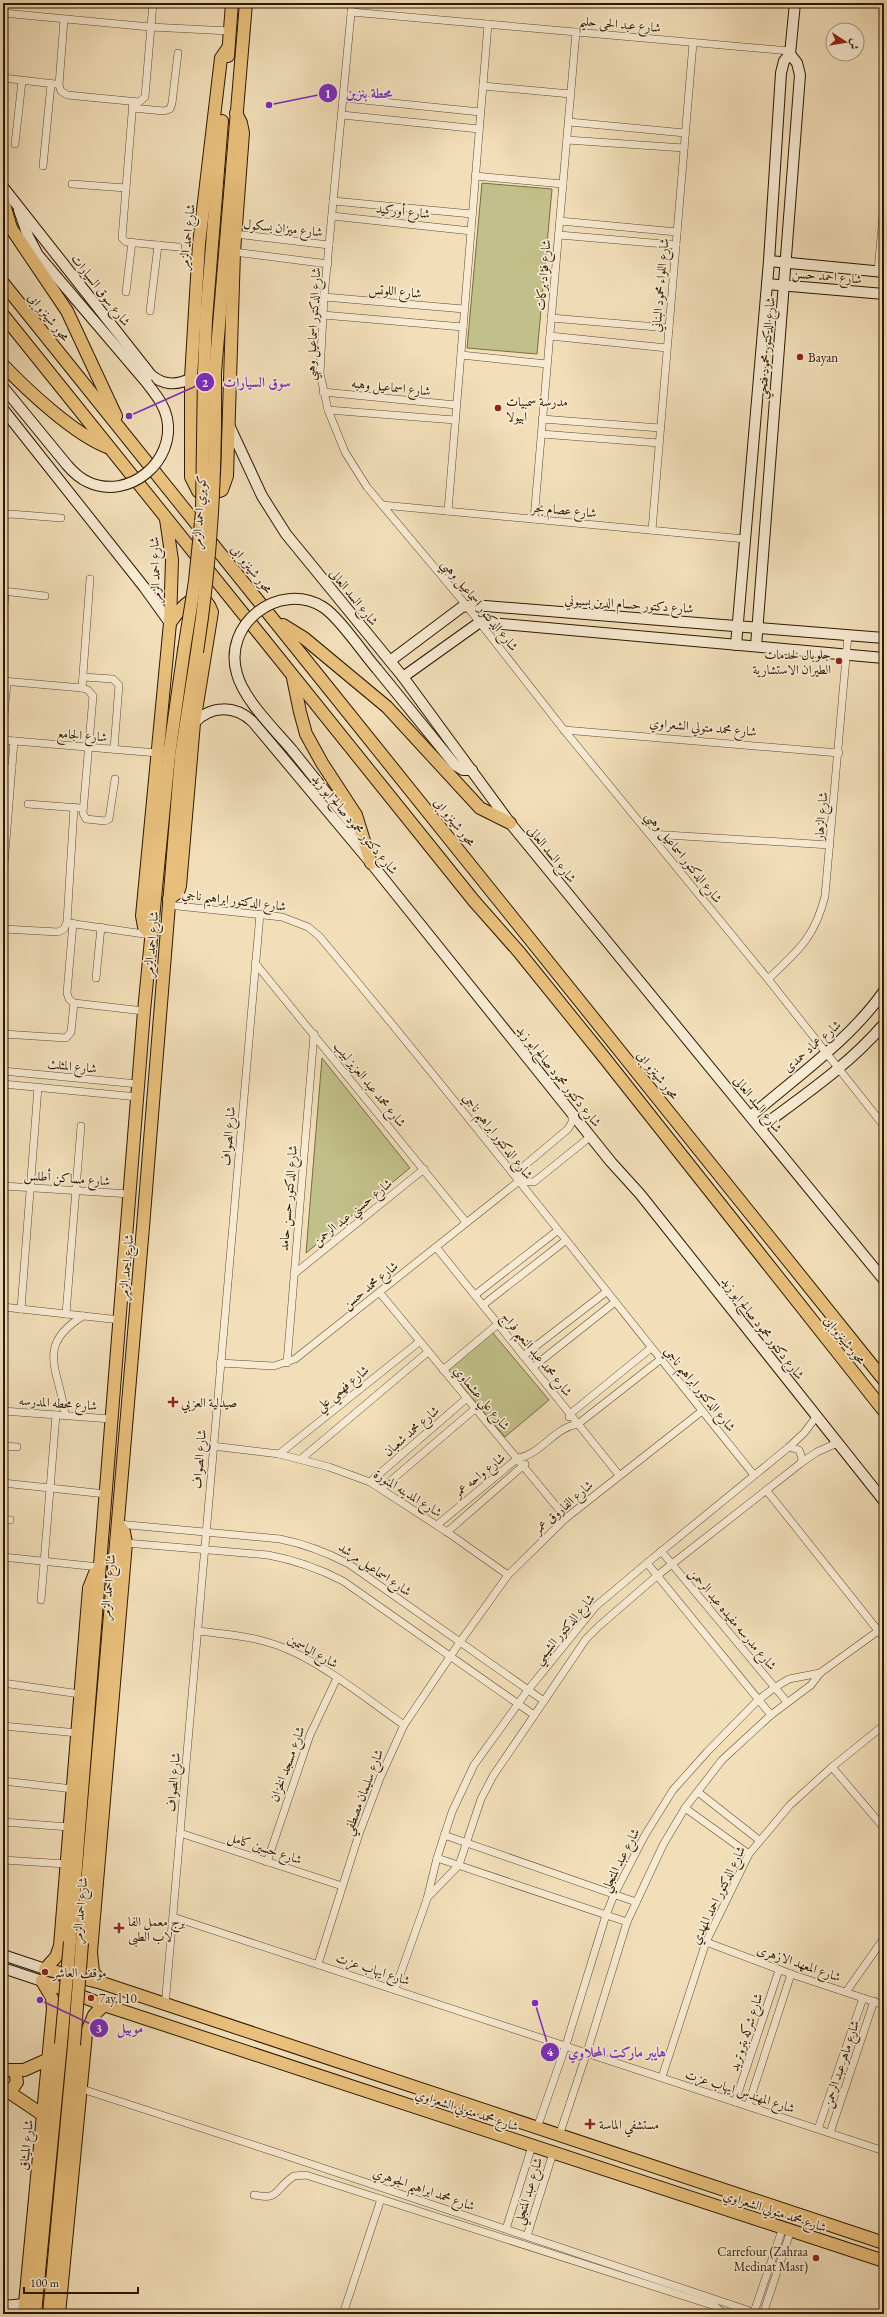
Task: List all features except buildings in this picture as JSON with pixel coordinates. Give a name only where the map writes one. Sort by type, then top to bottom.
[{"type":"main road","name":"شارع احمد الزمر","points":[[229,424],[227,476],[225,486],[212,495],[198,491],[191,477],[191,378],[199,244],[222,58],[228,48],[232,3]]},
{"type":"main road","points":[[209,373],[246,3]]},
{"type":"main road","points":[[209,373],[206,320],[228,48]]},
{"type":"main road","points":[[229,424],[234,252],[243,133],[242,122],[236,113]]},
{"type":"main road","points":[[3,201],[12,228],[71,320],[124,433]]},
{"type":"main road","name":"محور شينزو ابى","points":[[3,282],[884,1380]]},
{"type":"main road","name":"محور شينزو ابى","points":[[3,315],[474,901],[520,952],[884,1411]]},
{"type":"main road","points":[[3,365],[20,383],[83,434],[111,449]]},
{"type":"main road","name":"كوبري احمد الزمر","points":[[151,935],[169,755],[184,650],[196,581],[202,512],[209,373]]},
{"type":"main road","name":"كوبري احمد الزمر","points":[[168,902],[181,756],[208,573],[214,501],[209,373]]},
{"type":"main road","name":"شارع احمد الزمر","points":[[45,1969],[56,1957],[60,1946],[90,1583],[99,1568],[106,1494],[151,935],[144,927],[142,916],[170,623],[172,560],[165,517]]},
{"type":"main road","name":"شارع احمد الزمر","points":[[102,1983],[93,1972],[90,1952],[126,1543],[124,1532],[118,1524],[168,902],[178,892],[180,886],[194,723],[212,612],[209,605],[203,600],[192,599],[185,603],[170,623]]},
{"type":"main road","points":[[277,622],[304,638],[378,699],[397,717],[475,803],[488,813],[510,823]]},
{"type":"main road","points":[[293,675],[306,734],[322,764],[356,815],[368,860]]},
{"type":"main road","points":[[49,2314],[118,1524]]},
{"type":"main road","points":[[35,2314],[63,2028],[99,1568]]},
{"type":"main road","points":[[60,1946],[65,1952],[76,1956],[90,1952]]},
{"type":"main road","name":"شارع محمد متولي الشعراوي","points":[[45,1969],[102,1983],[165,2006],[559,2136],[626,2156],[884,2243]]},
{"type":"main road","name":"شارع محمد متولي الشعراوي","points":[[42,1981],[104,2005],[621,2175],[641,2183],[884,2261]]},
{"type":"main road","name":"شارع الميثاق","points":[[25,2309],[52,2026],[53,2004],[42,1981]]},
{"type":"main road","points":[[59,2314],[88,2028],[94,2015],[104,2005]]},
{"type":"main road","points":[[177,2029],[185,2023],[186,2016],[181,2011]]},
{"type":"main road","points":[[200,2036],[196,2032],[196,2024],[199,2020],[204,2018]]},
{"type":"main road","points":[[52,2026],[70,2020],[88,2028]]},
{"type":"main road","points":[[44,2114],[7,2090],[17,2082],[9,2070],[32,2068],[49,2059]]},
{"type":"main road","points":[[621,2175],[628,2165],[626,2156]]},
{"type":"main road","points":[[641,2183],[641,2172],[646,2163]]},
{"type":"street","points":[[132,105],[141,101],[145,97],[153,3]]},
{"type":"street","name":"شارع الدكتور اسماعيل وهبي","points":[[352,3],[322,315],[320,373],[328,410],[345,452],[359,476],[382,505],[480,622],[564,730],[768,979],[838,1070],[884,1126]]},
{"type":"street","name":"شارع الدكتور محمود فتحي","points":[[736,645],[769,261],[781,73],[784,61],[790,52],[795,3]]},
{"type":"street","name":"شارع عبد الحى حليم","points":[[351,12],[790,52]]},
{"type":"street","points":[[3,13],[150,27],[230,31]]},
{"type":"street","points":[[64,20],[59,85],[61,91],[66,96],[164,111],[170,109],[178,53]]},
{"type":"street","points":[[448,511],[488,24]]},
{"type":"street","name":"شارع فؤاد بركات","points":[[534,519],[576,32]]},
{"type":"street","name":"شارع اللواء محمود البناني","points":[[652,530],[693,43]]},
{"type":"street","name":"شارع الدكتور محمود فتحي","points":[[756,646],[800,75],[797,63],[790,52]]},
{"type":"street","points":[[3,78],[59,85]]},
{"type":"street","points":[[15,144],[22,80]]},
{"type":"street","points":[[42,166],[51,84]]},
{"type":"street","points":[[483,86],[571,94]]},
{"type":"street","points":[[344,98],[480,112]]},
{"type":"street","points":[[132,105],[122,238],[125,241],[178,247]]},
{"type":"street","points":[[342,115],[479,129]]},
{"type":"street","points":[[569,122],[685,133]]},
{"type":"street","points":[[567,140],[684,148]]},
{"type":"street","points":[[475,176],[563,184]]},
{"type":"street","points":[[72,184],[126,188]]},
{"type":"street","name":"شارع سوق السيارات","points":[[3,187],[151,375],[160,381],[171,384],[181,383],[191,378]]},
{"type":"street","name":"شارع أوركيد","points":[[333,201],[472,214]]},
{"type":"street","points":[[881,272],[884,204]]},
{"type":"street","points":[[3,387],[66,465],[80,478],[89,483],[109,487],[130,484],[151,470],[165,448],[168,428],[164,408],[147,384],[38,255],[23,226],[18,205]]},
{"type":"street","name":"شارع أوركيد","points":[[332,216],[471,231]]},
{"type":"street","points":[[560,221],[677,232]]},
{"type":"street","name":"شارع ميزان بسكول","points":[[235,234],[329,245]]},
{"type":"street","points":[[559,235],[676,245]]},
{"type":"street","points":[[126,292],[132,242]]},
{"type":"street","points":[[150,310],[158,245]]},
{"type":"street","points":[[234,252],[328,264]]},
{"type":"street","name":"شارع احمد حسن","points":[[769,261],[881,272]]},
{"type":"street","name":"شارع احمد حسن","points":[[767,284],[884,294]]},
{"type":"street","name":"شارع اللوتس","points":[[324,298],[464,309]]},
{"type":"street","points":[[322,315],[463,327]]},
{"type":"street","points":[[551,318],[669,328]]},
{"type":"street","points":[[550,336],[667,348]]},
{"type":"street","points":[[461,355],[547,364]]},
{"type":"street","name":"شارع اسماعيل وهبه","points":[[323,392],[456,405]]},
{"type":"street","points":[[3,409],[170,623]]},
{"type":"street","name":"شارع اسماعيل وهبه","points":[[328,410],[455,420]]},
{"type":"street","points":[[542,419],[660,428]]},
{"type":"street","name":"شارع السد العالى","points":[[229,424],[262,496],[283,529],[403,677],[510,823],[884,1280]]},
{"type":"street","points":[[541,434],[659,443]]},
{"type":"street","name":"شارع عصام بحر","points":[[382,505],[745,539]]},
{"type":"street","points":[[3,516],[10,514],[61,518]]},
{"type":"street","points":[[82,688],[90,579]]},
{"type":"street","points":[[3,622],[4,591],[45,596]]},
{"type":"street","points":[[368,860],[349,822],[248,696],[237,674],[234,658],[237,642],[243,627],[254,614],[267,605],[283,600],[299,599],[315,603],[329,611],[455,766],[463,770],[472,770]]},
{"type":"street","points":[[390,661],[466,605]]},
{"type":"street","name":"شارع دكتور حسام الدين بسيوني","points":[[466,605],[884,638]]},
{"type":"street","points":[[403,677],[480,622],[884,658]]},
{"type":"street","name":"شارع الزهار","points":[[768,979],[799,950],[812,933],[820,914],[825,896],[839,753],[848,635]]},
{"type":"street","points":[[83,677],[113,679],[119,685],[114,749]]},
{"type":"street","points":[[3,726],[5,682],[82,688],[91,693],[94,699],[83,808],[83,816],[86,819],[105,822],[109,819],[115,779]]},
{"type":"street","name":"شارع دكتور محمود صالح ابو زيد","points":[[194,723],[208,712],[220,709],[232,710],[248,718],[368,860],[572,1113],[640,1194],[884,1501]]},
{"type":"street","name":"شارع محمد متولي الشعراوي","points":[[564,730],[839,753]]},
{"type":"street","name":"شارع الجامع","points":[[3,740],[158,753]]},
{"type":"street","points":[[3,878],[14,741]]},
{"type":"street","points":[[3,768],[12,768]]},
{"type":"street","points":[[28,804],[83,808]]},
{"type":"street","points":[[74,807],[67,993],[69,999],[74,1003],[144,1011]]},
{"type":"street","points":[[650,834],[830,845]]},
{"type":"street","name":"شارع الدكتور ابراهيم ناجي","points":[[168,902],[296,920],[319,936],[518,1181],[754,1476]]},
{"type":"street","name":"شارع الصواف","points":[[165,2006],[198,1631],[212,1446],[260,914]]},
{"type":"street","points":[[70,923],[151,935]]},
{"type":"street","points":[[3,928],[58,932],[70,923]]},
{"type":"street","points":[[96,978],[101,927]]},
{"type":"street","name":"شارع محمد عبد العزيز لبيب","points":[[255,963],[466,1222]]},
{"type":"street","name":"شارع عماد حمدى","points":[[750,1116],[851,1030],[873,1006],[884,991]]},
{"type":"street","points":[[3,1034],[66,1038],[71,1032],[74,1003]]},
{"type":"street","points":[[760,1128],[838,1070],[867,1044],[884,1024]]},
{"type":"street","name":"شارع الدكتور حسن حامد","points":[[288,1363],[314,1034]]},
{"type":"street","name":"شارع المثلث","points":[[3,1071],[138,1084]]},
{"type":"street","points":[[95,1092],[96,1080]]},
{"type":"street","name":"شارع المثلث","points":[[3,1084],[138,1097]]},
{"type":"street","points":[[21,1309],[38,1087]]},
{"type":"street","name":"شارع محمد حسن","points":[[220,1363],[274,1366],[288,1363],[380,1293],[518,1181],[524,1166],[568,1129],[572,1122],[572,1113]]},
{"type":"street","points":[[66,1314],[81,1126]]},
{"type":"street","points":[[518,1181],[534,1182],[591,1136]]},
{"type":"street","name":"شارع حسني عبد الرحمن","points":[[294,1274],[424,1169]]},
{"type":"street","name":"شارع مساكن أطلس","points":[[3,1186],[130,1194]]},
{"type":"street","points":[[475,1295],[557,1231]]},
{"type":"street","points":[[483,1305],[565,1241]]},
{"type":"street","name":"شارع محمد عبد النعيم فراج","points":[[436,1247],[619,1475]]},
{"type":"street","points":[[529,1253],[537,1262]]},
{"type":"street","points":[[523,1356],[606,1292]]},
{"type":"street","name":"شارع علي عشماوي","points":[[380,1293],[419,1342],[518,1458],[566,1518]]},
{"type":"street","points":[[533,1367],[615,1302]]},
{"type":"street","points":[[3,1307],[120,1320]]},
{"type":"street","points":[[64,1414],[63,1399],[54,1370],[54,1351],[61,1333],[67,1326],[83,1316]]},
{"type":"street","points":[[443,1370],[498,1324]]},
{"type":"street","name":"شارع فهمي علي","points":[[279,1454],[419,1342]]},
{"type":"street","points":[[566,1426],[570,1414],[651,1348]]},
{"type":"street","name":"شارع فهمي علي","points":[[301,1458],[428,1352]]},
{"type":"street","points":[[524,1467],[528,1457],[566,1426],[578,1424],[660,1359]]},
{"type":"street","name":"شارع محمد شعبان","points":[[370,1482],[467,1398]]},
{"type":"street","name":"شارع محمد شعبان","points":[[381,1489],[476,1408]]},
{"type":"street","name":"شارع محطه المدرسه","points":[[3,1411],[112,1418]]},
{"type":"street","name":"شارع الفاروق عمر","points":[[460,1642],[508,1575],[566,1518],[702,1411]]},
{"type":"street","points":[[41,1600],[56,1415]]},
{"type":"street","name":"شارع الدكتور الشيمي","points":[[395,1989],[427,1898],[444,1835],[461,1789],[474,1765],[528,1690],[589,1614],[647,1562],[789,1447],[804,1433],[816,1416]]},
{"type":"street","name":"شارع الدكتور الشيمي","points":[[427,1898],[459,1865],[481,1799],[493,1776],[592,1632],[671,1564],[801,1463],[817,1452],[837,1443]]},
{"type":"street","points":[[3,1446],[17,1447]]},
{"type":"street","name":"شارع المدينه المنورة","points":[[212,1446],[301,1458],[370,1482],[437,1525],[508,1575]]},
{"type":"street","points":[[789,1447],[800,1450],[802,1458],[801,1463]]},
{"type":"street","points":[[518,1458],[528,1457]]},
{"type":"street","name":"شارع واحه عمر","points":[[437,1525],[518,1458]]},
{"type":"street","name":"شارع واحه عمر","points":[[447,1532],[524,1467]]},
{"type":"street","points":[[3,1483],[106,1494]]},
{"type":"street","points":[[766,1491],[884,1638]]},
{"type":"street","name":"شارع اسماعيل مرشد","points":[[118,1524],[280,1539],[304,1544],[327,1552],[349,1564],[544,1701]]},
{"type":"street","points":[[126,1543],[288,1558],[325,1571],[343,1581],[534,1715]]},
{"type":"street","name":"شارع مدرسه مفيده عبد الرحمن","points":[[661,1552],[787,1702]]},
{"type":"street","points":[[3,1557],[99,1568]]},
{"type":"street","points":[[647,1562],[770,1715]]},
{"type":"street","name":"شارع الياسمين","points":[[198,1631],[270,1642],[295,1654],[337,1678],[404,1725]]},
{"type":"street","name":"شارع عبد المتجلي","points":[[559,2136],[587,2052],[627,1922],[663,1845],[685,1808],[722,1760],[770,1715],[811,1685],[820,1673],[878,1631]]},
{"type":"street","name":"شارع سليمان مصطفي","points":[[318,1964],[342,1886],[380,1778],[404,1725],[460,1642]]},
{"type":"street","name":"شارع عبد المتجلي","points":[[537,2128],[566,2044],[606,1915],[614,1894],[645,1835],[673,1790],[707,1752],[758,1700],[789,1679],[820,1673]]},
{"type":"street","name":"شارع مسجد الخزان","points":[[267,1862],[310,1734],[337,1678]]},
{"type":"street","points":[[3,1683],[80,1694]]},
{"type":"street","name":"شارع الدكتور احمد المهدي","points":[[662,2077],[706,1942],[749,1854],[759,1840],[790,1805],[832,1766],[884,1725]]},
{"type":"street","points":[[3,1726],[78,1733]]},
{"type":"street","points":[[832,1766],[884,1828]]},
{"type":"street","points":[[3,1781],[73,1789]]},
{"type":"street","points":[[698,1792],[759,1840]]},
{"type":"street","points":[[685,1808],[749,1854]]},
{"type":"street","points":[[3,1822],[69,1827]]},
{"type":"street","name":"شارع حسين كامل","points":[[180,1833],[342,1886]]},
{"type":"street","points":[[444,1835],[636,1902]]},
{"type":"street","points":[[437,1858],[627,1922]]},
{"type":"street","points":[[3,1860],[66,1864]]},
{"type":"street","name":"شارع ايهاب عزت","points":[[173,1916],[566,2044]]},
{"type":"street","points":[[846,1992],[884,1938]]},
{"type":"street","name":"شارع المعهد الازهرى","points":[[706,1942],[779,1970],[884,2005]]},
{"type":"street","points":[[3,1955],[45,1969]]},
{"type":"street","points":[[3,1968],[42,1981]]},
{"type":"street","name":"شارع شركه بتروتريد","points":[[735,2102],[779,1970]]},
{"type":"street","name":"شارع شركه بتروتريد","points":[[748,2106],[791,1974]]},
{"type":"street","name":"شارع ماهر عبد الرحمن","points":[[818,2129],[863,1998]]},
{"type":"street","name":"شارع ماهر عبد الرحمن","points":[[830,2133],[874,2001]]},
{"type":"street","name":"شارع المهندس ايهاب عزت","points":[[566,2044],[884,2151]]},
{"type":"street","name":"شارع محمد ابراهيم الجوهري","points":[[82,2089],[755,2313]]},
{"type":"street","name":"شارع عبد المتجلي","points":[[506,2229],[532,2146]]},
{"type":"street","name":"شارع عبد المتجلي","points":[[526,2236],[553,2153]]},
{"type":"street","points":[[254,2195],[264,2197],[273,2196],[288,2179],[300,2174],[715,2306],[724,2314]]},
{"type":"street","points":[[343,2314],[381,2199]]},
{"type":"street","points":[[755,2313],[787,2229]]},
{"type":"street","points":[[763,2314],[787,2229]]},
{"type":"street","points":[[3,2306],[25,2309]]},
{"type":"shaded area","points":[[482,183],[552,189],[537,354],[467,348]]},
{"type":"shaded area","points":[[322,1058],[410,1168],[306,1253]]},
{"type":"shaded area","points":[[492,1332],[549,1400],[505,1437],[448,1370]]},
{"type":"place","name":"محطة بنزين","points":[[269,105]]},
{"type":"place","name":"Bayan","points":[[800,357]]},
{"type":"place","name":"مدرسة سمبيات ابيولا","points":[[498,408]]},
{"type":"place","name":"سوق السيارات","points":[[129,416]]},
{"type":"place","name":"جلوبال لخدمات الطيران الاستشارية","points":[[839,661]]},
{"type":"place","name":"صيدلية العزبي","points":[[173,1402]]},
{"type":"place","name":"برج معمل الفا لاب الطبى","points":[[119,1928]]},
{"type":"place","name":"موقف العاشر","points":[[45,1972]]},
{"type":"place","name":"7ay l 10","points":[[91,1998]]},
{"type":"place","name":"موبيل","points":[[40,2000]]},
{"type":"place","name":"هايبر ماركت المحلاوي","points":[[535,2003]]},
{"type":"place","name":"مستشفي الماسة","points":[[590,2124]]},
{"type":"place","name":"Carrefour (Zahraa Medinat Masr)","points":[[816,2258]]}]
